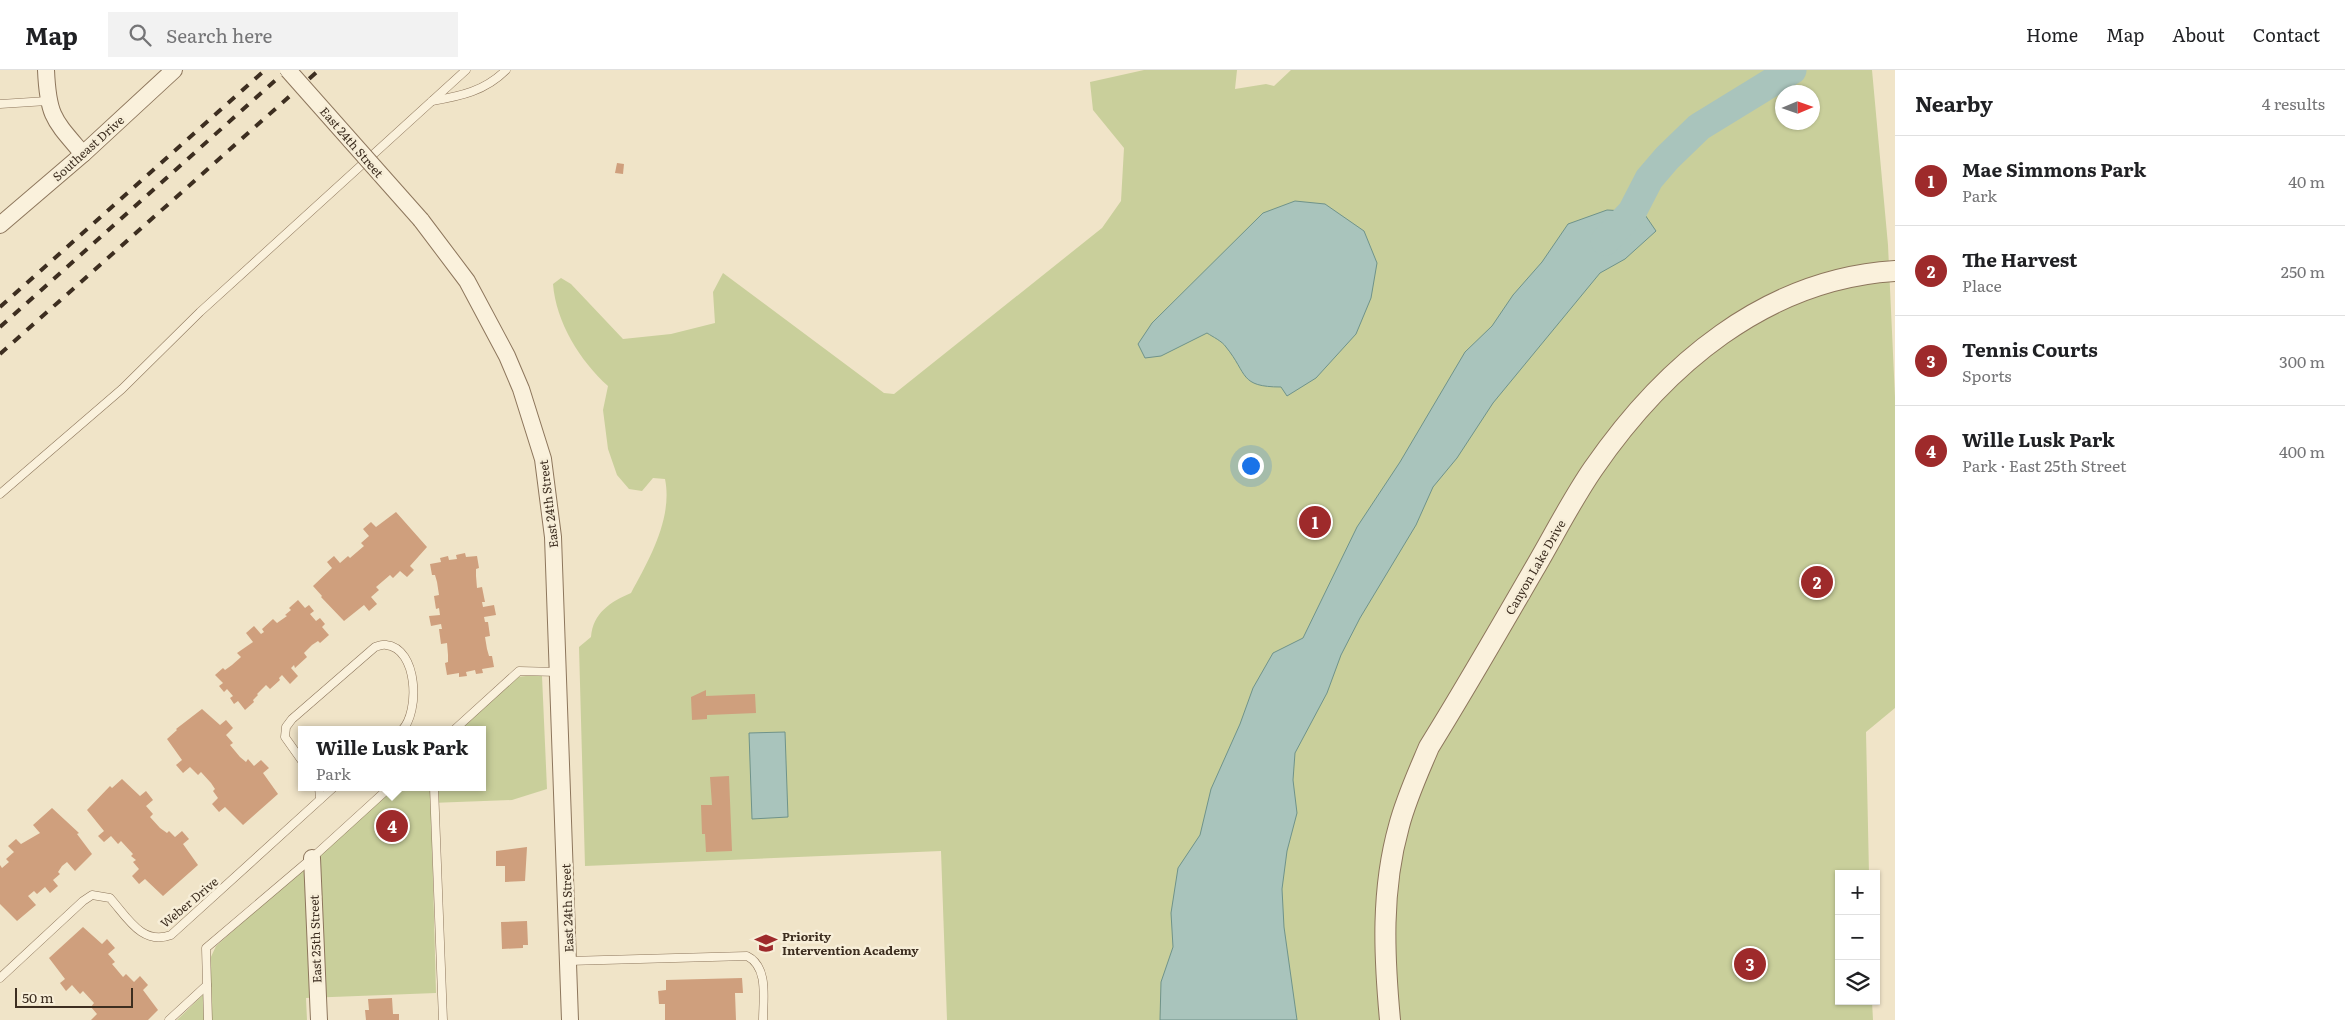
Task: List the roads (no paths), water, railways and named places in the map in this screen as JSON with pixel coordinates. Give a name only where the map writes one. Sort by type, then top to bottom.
[{"type":"street","points":[[46,70],[47,101],[56,122],[83,154]]},
{"type":"street","name":"Southeast Drive","points":[[0,225],[83,154],[174,70]]},
{"type":"street","name":"East 24th Street","points":[[288,70],[421,220],[467,281],[488,316],[521,390],[543,459],[553,537],[570,1020]]},
{"type":"street","name":"Canyon Lake Drive","points":[[1390,1020],[1385,969],[1385,915],[1390,866],[1399,826],[1413,785],[1430,747],[1592,470],[1630,421],[1667,381],[1704,348],[1739,321],[1774,302],[1809,287],[1842,278],[1895,270]]},
{"type":"street","name":"East 25th Street","points":[[312,858],[318,1020]]},
{"type":"lane","points":[[0,494],[122,389],[200,312],[466,70]]},
{"type":"lane","points":[[432,100],[478,90],[494,82],[506,70]]},
{"type":"lane","points":[[0,104],[47,101]]},
{"type":"lane","points":[[298,755],[285,737],[286,727],[292,719],[375,647],[386,644],[399,650],[408,661],[414,695],[411,713],[404,726]]},
{"type":"lane","points":[[458,726],[519,671],[558,672]]},
{"type":"lane","points":[[320,791],[320,799]]},
{"type":"lane","name":"Weber Drive","points":[[0,978],[83,901],[92,896],[110,898],[144,935],[153,938],[171,934],[313,808],[329,791]]},
{"type":"lane","points":[[208,1020],[206,948],[312,858],[386,791]]},
{"type":"lane","points":[[434,791],[443,1020]]},
{"type":"lane","points":[[568,961],[747,956],[753,959],[761,970],[763,1020]]},
{"type":"lane","points":[[169,1020],[207,985]]},
{"type":"water","points":[[1295,201],[1325,204],[1364,231],[1377,263],[1371,298],[1356,334],[1316,378],[1287,396],[1281,387],[1258,385],[1246,377],[1224,345],[1207,333],[1161,356],[1145,358],[1138,344],[1152,323],[1263,213]]},
{"type":"water","points":[[1607,210],[1643,212],[1656,231],[1625,259],[1600,273],[1493,403],[1457,458],[1433,487],[1416,525],[1360,618],[1341,655],[1327,693],[1295,753],[1293,780],[1297,813],[1287,851],[1282,889],[1284,927],[1297,1020],[1160,1020],[1161,982],[1173,947],[1171,913],[1178,868],[1200,835],[1211,789],[1240,724],[1253,688],[1273,653],[1303,638],[1357,527],[1400,462],[1465,352],[1492,326],[1513,295],[1542,262],[1568,224]]},
{"type":"water","points":[[785,732],[788,817],[752,819],[749,733]]},
{"type":"waterway","points":[[1605,241],[1632,212],[1649,179],[1667,158],[1699,127],[1792,70]]},
{"type":"railway","points":[[0,307],[265,70]]},
{"type":"railway","points":[[0,327],[287,70]]},
{"type":"railway","points":[[0,354],[319,70]]},
{"type":"place","name":"Mae Simmons Park","points":[[1315,522]]},
{"type":"place","name":"The Harvest","points":[[1817,582]]},
{"type":"place","name":"Wille Lusk Park","points":[[392,826]]},
{"type":"place","name":"Priority Intervention Academy","points":[[766,943]]},
{"type":"place","name":"Tennis Courts","points":[[1750,964]]}]
